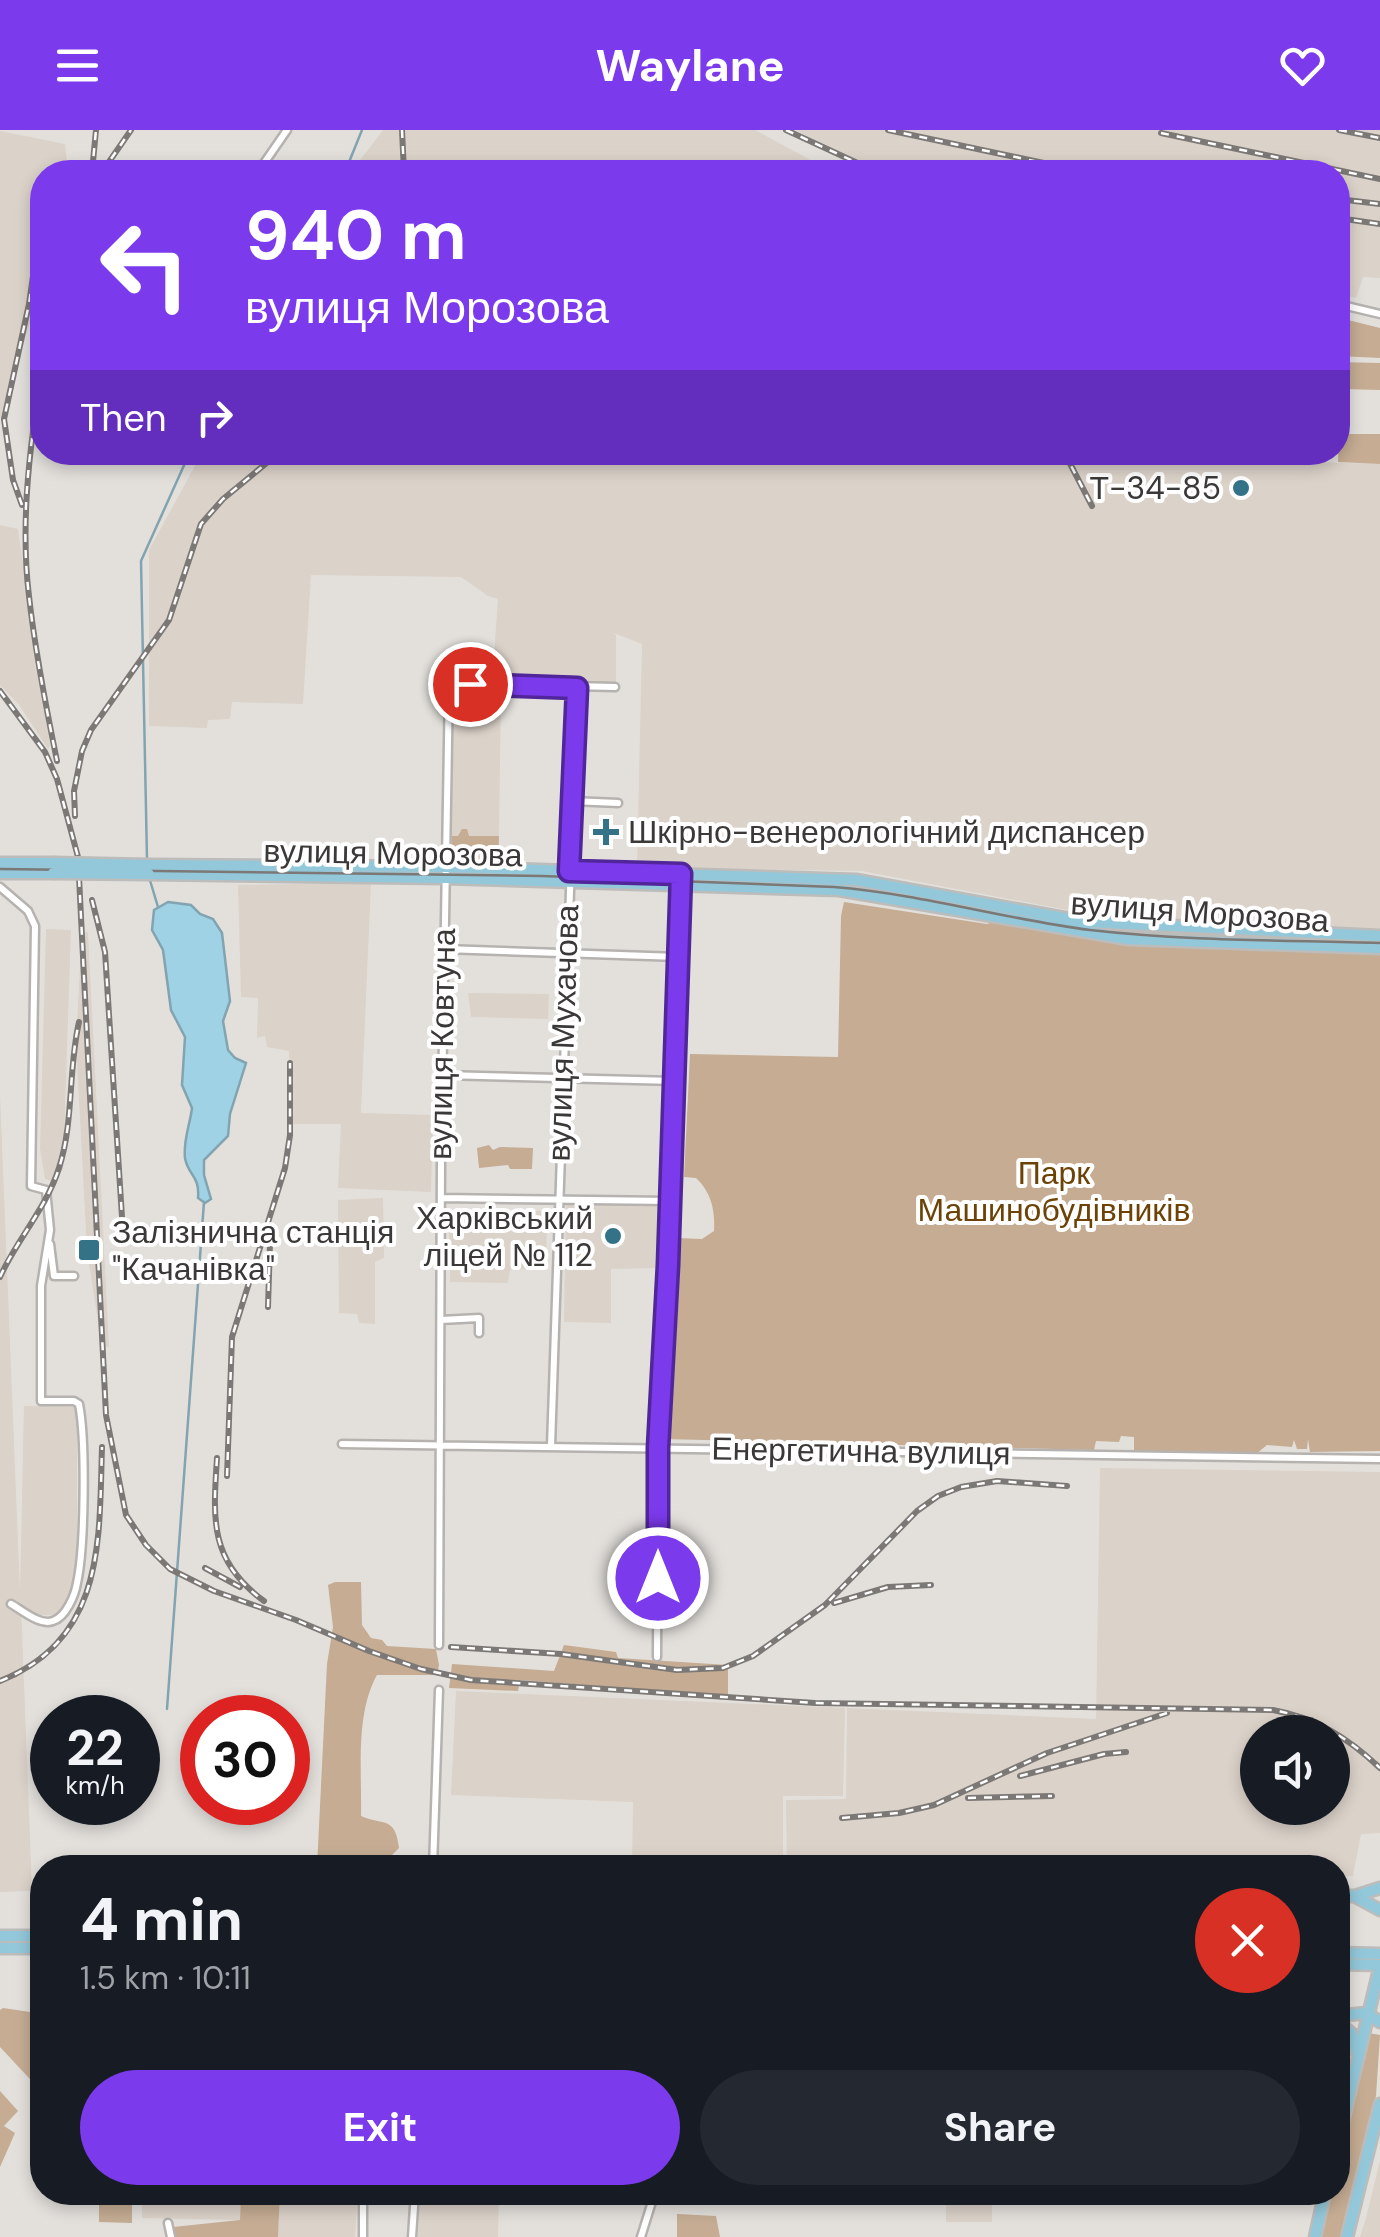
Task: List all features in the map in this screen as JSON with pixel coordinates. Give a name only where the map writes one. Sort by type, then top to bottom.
[{"type":"main road","name":"вулиця Морозова","points":[[0,863],[53,868],[681,880],[866,892],[1128,939],[1380,948]]},
{"type":"main road","name":"вулиця Морозова","points":[[0,874],[53,868]]},
{"type":"main road","name":"вулиця Морозова","points":[[681,880],[856,880],[1103,924],[1380,936]]},
{"type":"main road","points":[[1350,1896],[1380,1888]]},
{"type":"main road","points":[[1355,1896],[1380,1910]]},
{"type":"main road","points":[[0,1936],[30,1936]]},
{"type":"main road","points":[[0,1948],[30,1948]]},
{"type":"main road","points":[[1350,1953],[1380,1954]]},
{"type":"main road","points":[[1350,1965],[1380,1969],[1350,2091]]},
{"type":"main road","points":[[1350,2019],[1380,2022]]},
{"type":"main road","points":[[1350,2032],[1357,2062]]},
{"type":"main road","points":[[1347,2237],[1380,2104]]},
{"type":"main road","points":[[1315,2237],[1323,2205]]},
{"type":"street","points":[[266,160],[287,130]]},
{"type":"street","points":[[1350,307],[1380,314]]},
{"type":"street","name":"вулиця Ковтуна","points":[[439,1646],[444,873],[450,683],[577,688]]},
{"type":"street","points":[[577,688],[615,687]]},
{"type":"street","name":"вулиця Мухачова","points":[[551,1446],[577,688]]},
{"type":"street","points":[[572,801],[618,803]]},
{"type":"street","points":[[657,1657],[658,1448],[681,880]]},
{"type":"street","points":[[0,887],[28,911],[35,926],[31,1186],[46,1190],[54,1276],[74,1276]]},
{"type":"street","points":[[444,949],[680,956]]},
{"type":"street","points":[[443,1075],[675,1081]]},
{"type":"street","points":[[441,1198],[670,1201]]},
{"type":"street","points":[[11,1604],[39,1620],[56,1620],[74,1594],[80,1572],[80,1408],[74,1401],[41,1401],[40,1286],[49,1238]]},
{"type":"street","points":[[441,1320],[479,1318],[479,1333]]},
{"type":"street","name":"Енергетична вулиця","points":[[342,1444],[1380,1459]]},
{"type":"street","points":[[433,1855],[439,1690]]},
{"type":"street","points":[[363,2205],[363,2237]]},
{"type":"street","points":[[412,2237],[414,2205]]},
{"type":"street","points":[[642,2237],[651,2205]]},
{"type":"street","points":[[168,2223],[171,2237]]},
{"type":"shaded area","points":[[383,130],[755,130],[811,160],[360,160]]},
{"type":"shaded area","points":[[796,130],[1380,130],[1380,278],[1363,277],[1356,298],[1350,297],[1350,160],[856,160]]},
{"type":"shaded area","points":[[0,131],[65,144],[67,160],[30,160],[30,323],[0,419]]},
{"type":"shaded area","points":[[1380,464],[1380,932],[1109,918],[862,871],[637,868],[642,644],[611,632],[616,635],[616,684],[492,683],[498,599],[461,577],[311,575],[303,704],[232,702],[230,719],[208,720],[207,728],[149,726],[149,550],[195,465]]},
{"type":"shaded area","points":[[0,525],[18,529],[48,749],[19,705],[0,685]]},
{"type":"shaded area","points":[[454,687],[501,688],[499,836],[452,836]]},
{"type":"shaded area","points":[[371,883],[361,1113],[433,1115],[431,1192],[338,1188],[341,1124],[292,1124],[289,1051],[267,1047],[265,1036],[257,1038],[258,998],[241,997],[238,885]]},
{"type":"shaded area","points":[[46,929],[71,930],[63,1169],[55,1182],[45,1179],[40,1149]]},
{"type":"shaded area","points":[[82,932],[88,932],[109,1347],[102,1346],[87,1251],[76,1042]]},
{"type":"shaded area","points":[[468,993],[549,994],[548,1019],[471,1017]]},
{"type":"shaded area","points":[[0,1094],[20,1592],[24,1406],[77,1407],[77,1560],[74,1589],[58,1615],[37,1615],[21,1605],[30,1891],[0,1892]]},
{"type":"shaded area","points":[[383,1198],[384,1258],[375,1262],[375,1324],[359,1323],[357,1314],[339,1313],[338,1200]]},
{"type":"shaded area","name":"Харківський ліцей № 112","points":[[566,1202],[661,1204],[659,1268],[611,1269],[611,1323],[564,1322]]},
{"type":"shaded area","points":[[452,1211],[547,1211],[546,1268],[510,1270],[508,1283],[450,1282]]},
{"type":"shaded area","points":[[1100,1468],[1380,1472],[1380,1833],[1361,1834],[1353,1876],[1350,1855],[787,1855],[786,1800],[846,1799],[847,1708],[1096,1719]]},
{"type":"shaded area","points":[[456,1691],[845,1708],[843,1796],[783,1796],[783,1855],[632,1855],[633,1802],[451,1795]]},
{"type":"shaded area","points":[[1380,2160],[1380,2237],[1360,2237],[1366,2218]]},
{"type":"shaded area","points":[[142,2205],[241,2205],[240,2220],[142,2218]]},
{"type":"shaded area","points":[[279,2205],[357,2205],[355,2237],[278,2237]]},
{"type":"shaded area","points":[[419,2205],[499,2205],[498,2237],[418,2237]]},
{"type":"shaded area","points":[[946,2205],[992,2205],[992,2222],[946,2222]]},
{"type":"green space","points":[[1350,320],[1380,328],[1380,358],[1350,357]]},
{"type":"green space","points":[[1350,362],[1380,363],[1380,390],[1350,389]]},
{"type":"green space","points":[[1350,434],[1380,434],[1380,464],[1350,463]]},
{"type":"green space","points":[[462,829],[467,829],[469,836],[499,836],[498,865],[452,864],[452,836],[458,836]]},
{"type":"green space","points":[[684,876],[857,882],[1091,925],[1380,938],[1380,946],[1123,935],[874,892],[684,884]]},
{"type":"green space","name":"Парк Машинобудівників","points":[[844,902],[987,924],[1020,924],[1119,944],[1380,951],[1380,1451],[1310,1452],[1308,1439],[1307,1449],[1297,1449],[1294,1440],[1292,1447],[1267,1445],[1256,1454],[1134,1451],[1134,1437],[1121,1436],[1119,1442],[1096,1441],[1094,1450],[663,1439],[677,1238],[702,1239],[714,1231],[713,1209],[706,1190],[696,1178],[684,1177],[690,1054],[838,1057]]},
{"type":"green space","points":[[489,1145],[493,1150],[533,1148],[532,1169],[510,1169],[508,1165],[479,1168],[477,1148]]},
{"type":"green space","points":[[361,1582],[362,1625],[371,1638],[382,1640],[387,1646],[436,1649],[437,1675],[377,1675],[365,1707],[361,1816],[392,1826],[399,1848],[392,1855],[318,1855],[327,1664],[333,1627],[328,1585]]},
{"type":"green space","points":[[564,1645],[616,1652],[618,1658],[728,1665],[728,1696],[520,1680],[518,1691],[449,1688],[452,1664],[554,1671]]},
{"type":"green space","points":[[0,2010],[30,2012],[30,2079],[0,2047]]},
{"type":"green space","points":[[1369,2033],[1380,2035],[1376,2096],[1350,2201],[1350,2111]]},
{"type":"green space","points":[[0,2091],[18,2111],[4,2126],[15,2133],[0,2167]]},
{"type":"green space","points":[[99,2205],[132,2205],[132,2223],[99,2222]]},
{"type":"green space","points":[[241,2205],[279,2205],[278,2237],[173,2237],[173,2227],[240,2220]]},
{"type":"green space","points":[[1327,2205],[1349,2205],[1341,2237],[1319,2237]]},
{"type":"green space","points":[[677,2214],[716,2216],[720,2237],[677,2237]]},
{"type":"water","points":[[168,902],[191,905],[213,919],[222,933],[230,1001],[223,1021],[228,1050],[246,1063],[230,1114],[228,1136],[204,1160],[211,1199],[205,1203],[198,1198],[197,1185],[185,1158],[192,1108],[182,1085],[185,1037],[171,1010],[163,950],[152,930],[154,910]]},
{"type":"waterway","points":[[350,160],[362,130]]},
{"type":"waterway","points":[[147,859],[141,561],[184,465]]},
{"type":"waterway","points":[[149,877],[158,907]]},
{"type":"waterway","points":[[167,1709],[204,1202]]},
{"type":"tram line","points":[[0,869],[542,876],[834,887],[1126,934],[1380,943]]},
{"type":"railway","points":[[93,160],[96,130]]},
{"type":"railway","points":[[110,160],[131,130]]},
{"type":"railway","points":[[402,130],[403,160]]},
{"type":"railway","points":[[786,130],[851,160]]},
{"type":"railway","points":[[888,130],[1029,160]]},
{"type":"railway","points":[[1339,130],[1380,138]]},
{"type":"railway","points":[[1161,133],[1290,160]]},
{"type":"railway","points":[[1350,173],[1380,179]]},
{"type":"railway","points":[[1350,200],[1380,204]]},
{"type":"railway","points":[[1350,220],[1380,224]]},
{"type":"railway","points":[[22,505],[13,480],[4,419],[30,297]]},
{"type":"railway","points":[[30,457],[26,568],[57,761]]},
{"type":"railway","points":[[75,816],[74,791],[82,751],[91,730],[169,620],[201,524],[223,499],[264,465]]},
{"type":"railway","points":[[1071,465],[1092,506]]},
{"type":"railway","points":[[0,691],[45,752],[57,779],[78,857],[106,1415],[126,1515],[146,1545],[170,1569],[214,1591],[369,1651],[421,1669],[471,1680],[815,1703],[1273,1710],[1304,1718],[1331,1731],[1380,1768]]},
{"type":"railway","points":[[92,900],[105,952],[122,1217]]},
{"type":"railway","points":[[0,1277],[47,1197],[59,1168],[67,1133],[79,1022]]},
{"type":"railway","points":[[227,1476],[232,1337],[285,1168],[290,1135],[290,1063]]},
{"type":"railway","points":[[268,1307],[270,1242]]},
{"type":"railway","points":[[0,1681],[34,1663],[60,1640],[78,1614],[96,1552],[102,1447]]},
{"type":"railway","points":[[217,1458],[218,1537],[233,1570],[264,1601]]},
{"type":"railway","points":[[451,1647],[561,1654],[677,1670],[723,1668],[753,1656],[825,1605],[917,1511],[938,1496],[961,1487],[997,1481],[1067,1486]]},
{"type":"railway","points":[[205,1568],[240,1587]]},
{"type":"railway","points":[[834,1603],[888,1587],[931,1585]]},
{"type":"railway","points":[[842,1818],[899,1813],[934,1805],[1047,1753],[1167,1713]]},
{"type":"railway","points":[[1020,1776],[1126,1752]]},
{"type":"railway","points":[[968,1798],[1052,1796]]},
{"type":"place","name":"Т-34-85","points":[[1241,488]]},
{"type":"place","name":"Шкірно-венерологічний диспансер","points":[[606,832]]},
{"type":"place","name":"Харківський ліцей № 112","points":[[613,1236]]},
{"type":"place","name":"Залізнична станція \"Качанівка\"","points":[[89,1250]]},
{"type":"route","points":[[470,684],[577,688],[569,871],[681,874],[658,1448],[658,1578]]}]
